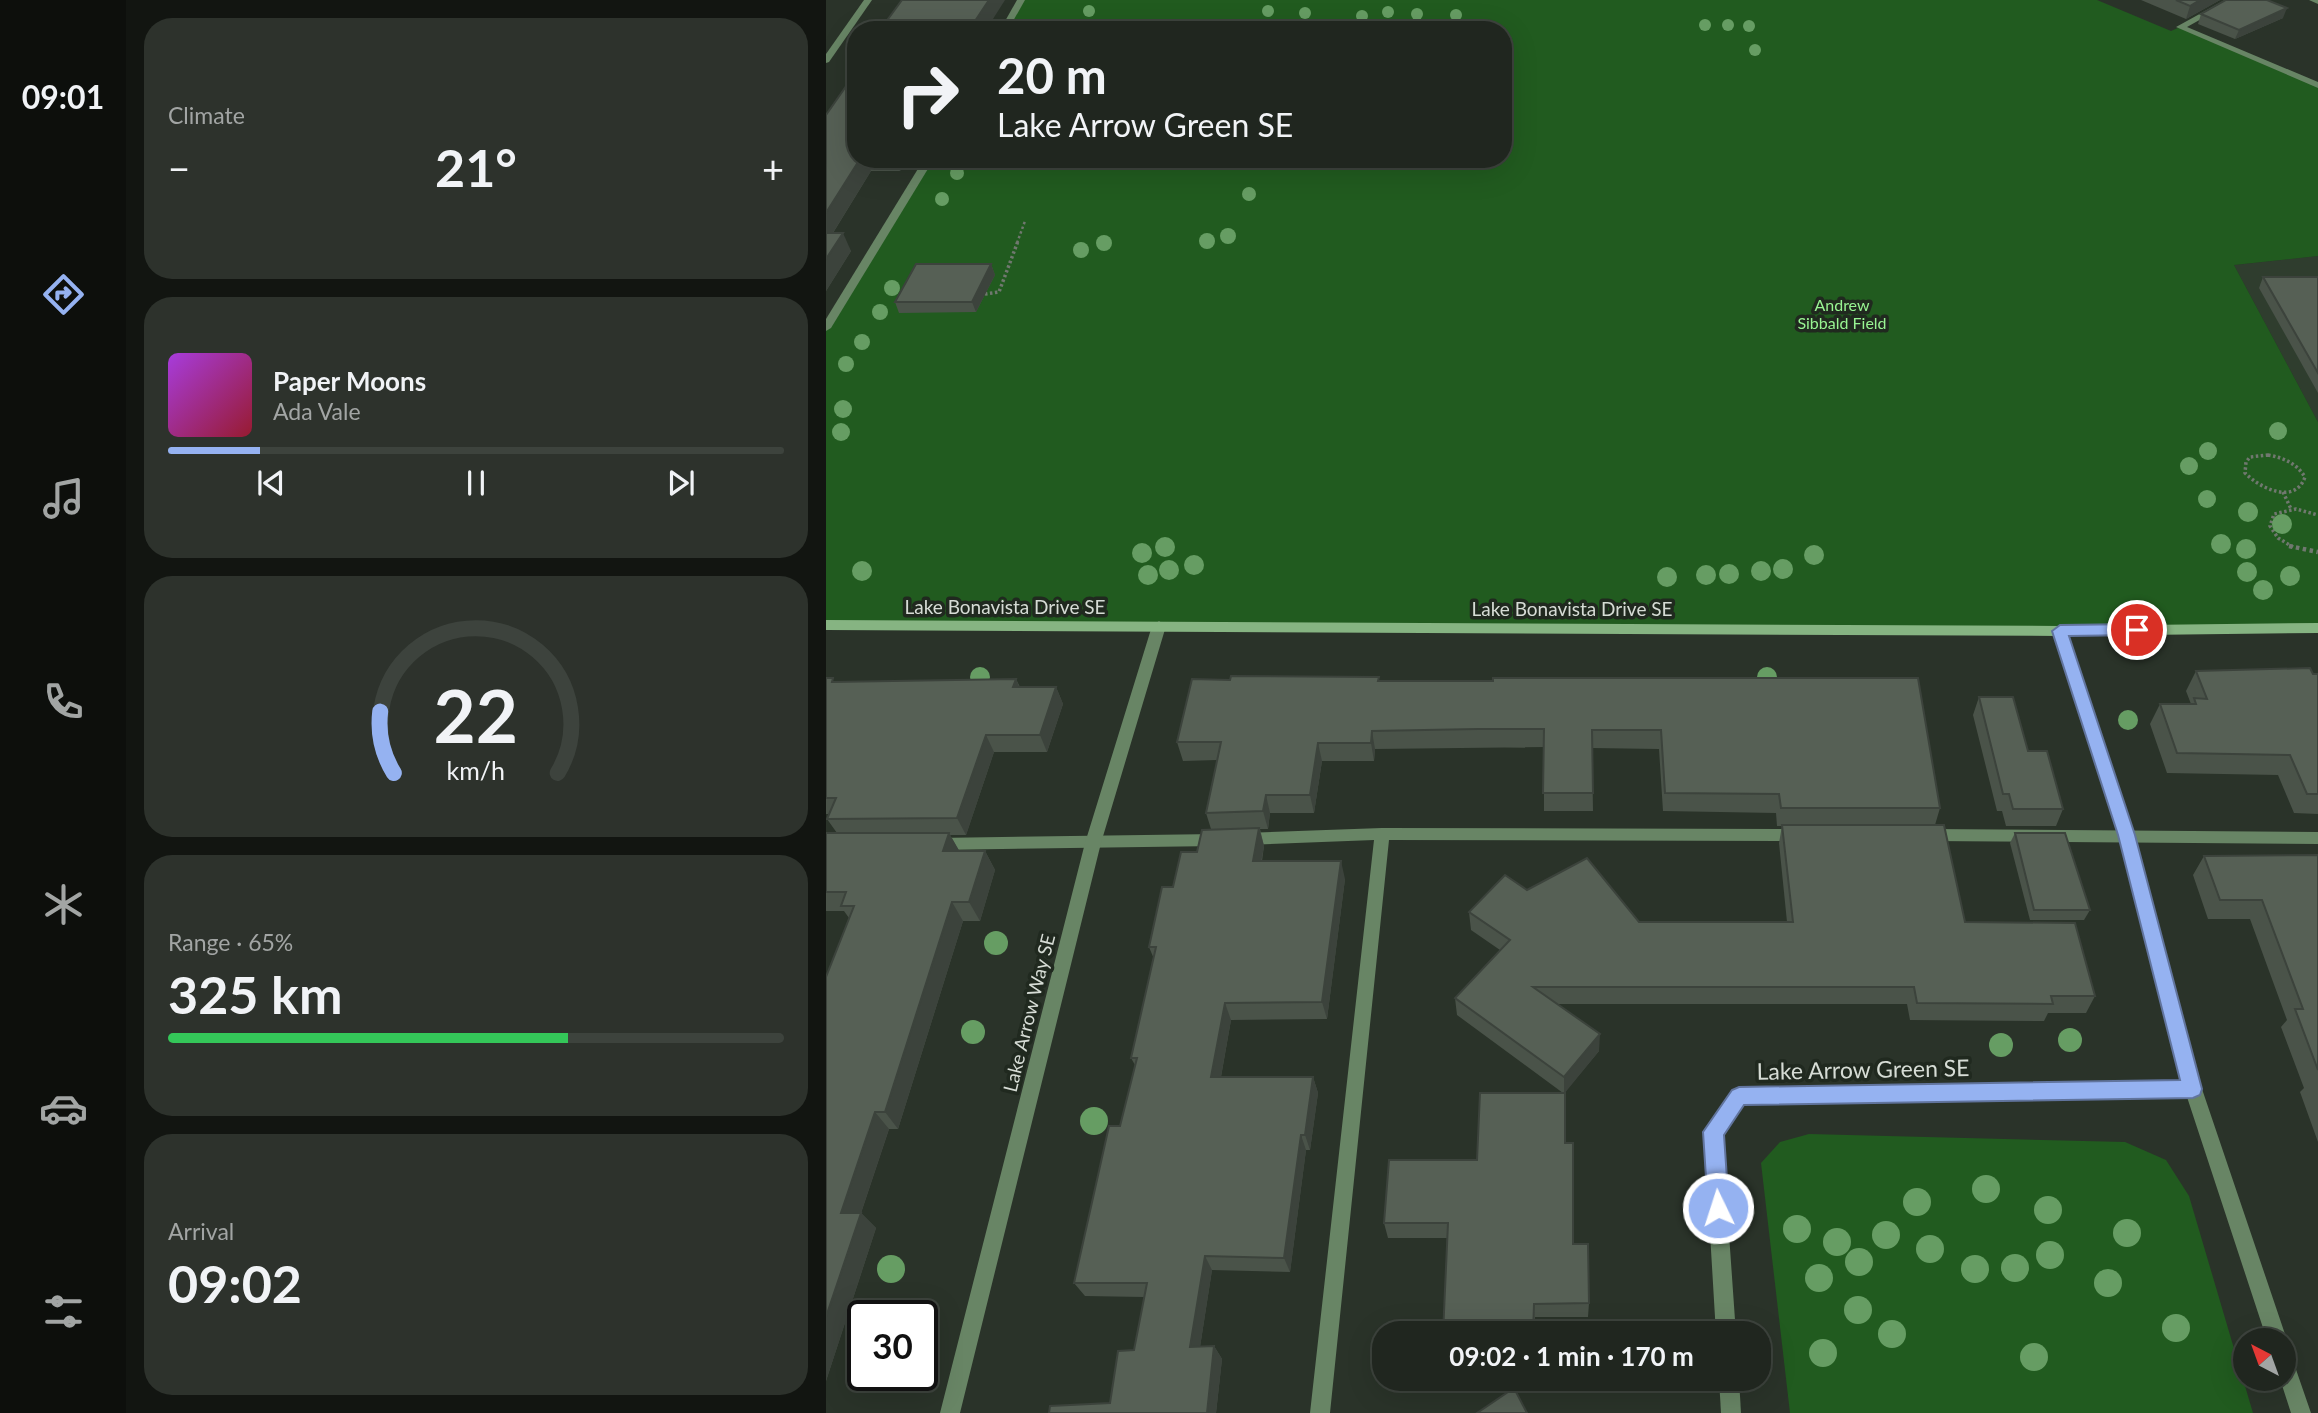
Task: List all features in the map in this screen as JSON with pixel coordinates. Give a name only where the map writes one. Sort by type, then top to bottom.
[{"type":"street","points":[[853,21],[868,0]]},
{"type":"street","points":[[1009,21],[1021,0]]},
{"type":"street","points":[[2231,0],[2180,27],[2318,85]]},
{"type":"street","points":[[2313,0],[2318,2]]},
{"type":"street","points":[[826,60],[847,30]]},
{"type":"street","points":[[826,328],[924,168]]},
{"type":"street","name":"Lake Bonavista Drive SE","points":[[826,625],[2060,631],[2318,628]]},
{"type":"street","name":"Lake Arrow Way SE","points":[[950,1413],[1093,843],[1159,626]]},
{"type":"street","points":[[2060,631],[2127,835],[2193,1089],[2273,1328]]},
{"type":"street","points":[[1320,1413],[1382,834]]},
{"type":"street","points":[[919,844],[1093,843],[1382,834],[1810,835]]},
{"type":"street","points":[[1920,835],[2318,838]]},
{"type":"street","name":"Lake Arrow Green SE","points":[[1725,1321],[1713,1132],[1739,1096],[2193,1089]]},
{"type":"street","points":[[1730,1391],[1731,1413]]},
{"type":"street","points":[[2294,1391],[2301,1413]]},
{"type":"path","points":[[985,294],[999,292],[1025,221]]},
{"type":"path","points":[[2268,455],[2295,464],[2305,477],[2304,482],[2295,491],[2283,492],[2266,490],[2249,480],[2245,473],[2246,462],[2250,457],[2268,455]]},
{"type":"path","points":[[2283,492],[2291,509]]},
{"type":"path","points":[[2318,514],[2291,509],[2274,514],[2270,526],[2273,534],[2289,546],[2318,552]]},
{"type":"shaded area","points":[[2318,256],[2318,422],[2234,265]]},
{"type":"green space","name":"Andrew Sibbald Field","points":[[1021,0],[2097,0],[2171,31],[2180,27],[2318,85],[2318,256],[2234,265],[2318,422],[2318,628],[826,625],[826,328],[924,168],[1512,168],[1512,21],[1009,21]]},
{"type":"green space","points":[[1809,1134],[2125,1142],[2166,1160],[2189,1196],[2233,1345],[2233,1391],[2247,1391],[2253,1413],[1790,1413],[1761,1163],[1780,1142]]},
{"type":"building","points":[[902,0],[989,0],[975,21],[887,21]]},
{"type":"building","points":[[2176,0],[2200,0],[2190,6]]},
{"type":"building","points":[[2226,0],[2267,0],[2287,8],[2239,30],[2201,14]]},
{"type":"building","points":[[847,85],[847,168],[854,168],[826,213],[826,115]]},
{"type":"building","points":[[826,233],[843,233],[826,259]]},
{"type":"building","points":[[916,264],[991,264],[972,302],[895,302]]},
{"type":"building","points":[[2263,277],[2318,277],[2318,373]]},
{"type":"building","points":[[2310,668],[2313,674],[2318,674],[2318,794],[2307,794],[2290,755],[2177,753],[2160,704],[2196,704],[2194,698],[2207,699],[2196,671]]},
{"type":"building","points":[[1231,676],[1379,677],[1378,681],[1493,681],[1493,678],[1918,678],[1940,808],[1781,808],[1779,794],[1665,793],[1661,730],[1592,730],[1593,793],[1543,793],[1544,729],[1478,729],[1372,731],[1371,743],[1318,743],[1310,795],[1266,795],[1263,811],[1206,813],[1221,742],[1177,742],[1192,679],[1230,680]]},
{"type":"building","points":[[826,678],[833,678],[832,682],[1016,679],[1013,687],[1056,687],[1040,735],[986,735],[957,818],[827,819],[836,798],[826,798]]},
{"type":"building","points":[[1979,697],[2013,697],[2028,751],[2047,751],[2063,809],[2013,809],[2009,794],[2003,794]]},
{"type":"building","points":[[1782,825],[1944,825],[1965,922],[2075,923],[2095,996],[2051,996],[2053,1004],[1917,1003],[1914,987],[1533,987],[1600,1034],[1564,1077],[1455,998],[1510,940],[1469,912],[1505,875],[1527,890],[1587,858],[1639,922],[1793,922]]},
{"type":"building","points":[[1259,828],[1253,861],[1341,861],[1322,1002],[1225,1003],[1211,1077],[1313,1077],[1305,1135],[1301,1135],[1284,1258],[1205,1256],[1190,1347],[1214,1346],[1207,1413],[1049,1413],[1050,1406],[1110,1403],[1118,1351],[1134,1350],[1147,1283],[1074,1283],[1109,1126],[1120,1126],[1137,1058],[1131,1058],[1156,947],[1149,947],[1162,887],[1173,887],[1181,852],[1197,852],[1202,830]]},
{"type":"building","points":[[826,833],[949,833],[943,851],[985,851],[969,902],[952,902],[885,1112],[875,1112],[841,1213],[861,1213],[826,1317],[826,977],[854,906],[841,906],[846,892],[826,892]]},
{"type":"building","points":[[2015,833],[2065,833],[2090,910],[2034,910]]},
{"type":"building","points":[[2318,855],[2318,1070],[2295,1009],[2303,1009],[2262,900],[2220,900],[2204,856]]},
{"type":"building","points":[[1480,1093],[1565,1093],[1565,1143],[1573,1143],[1573,1244],[1588,1244],[1589,1303],[1534,1304],[1533,1321],[1444,1321],[1448,1223],[1384,1223],[1389,1160],[1477,1160]]},
{"type":"building","points":[[1510,1391],[1516,1391],[1527,1413],[1477,1413]]},
{"type":"route","points":[[1718,1208],[1713,1132],[1739,1096],[2193,1089],[2127,835],[2060,631],[2137,630]]}]
